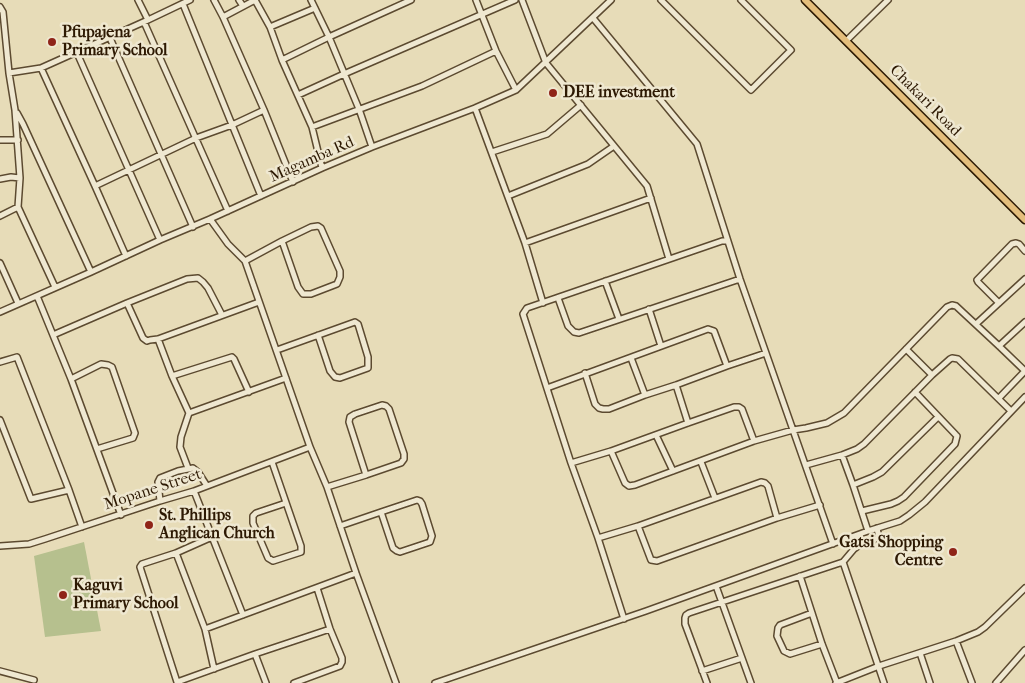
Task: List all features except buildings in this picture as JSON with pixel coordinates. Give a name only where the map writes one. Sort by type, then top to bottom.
[{"type":"main road","name":"Chakari Road","points":[[806,0],[1025,220]]},
{"type":"street","points":[[138,0],[228,211]]},
{"type":"street","points":[[9,73],[41,68],[190,0]]},
{"type":"street","points":[[214,0],[264,110],[294,182]]},
{"type":"street","points":[[239,0],[244,6]]},
{"type":"street","points":[[223,17],[255,0],[270,27],[282,60],[312,127],[322,168]]},
{"type":"street","points":[[311,0],[329,37],[372,148]]},
{"type":"street","points":[[282,60],[411,0]]},
{"type":"street","points":[[476,0],[496,51],[516,90]]},
{"type":"street","points":[[298,95],[515,0]]},
{"type":"street","points":[[522,0],[546,63],[647,186],[670,259]]},
{"type":"street","name":"Magamba Rd","points":[[0,312],[322,168],[516,90],[611,0]]},
{"type":"street","points":[[661,0],[751,90],[791,50],[741,0]]},
{"type":"street","points":[[846,41],[888,0]]},
{"type":"street","points":[[183,4],[261,196]]},
{"type":"street","points":[[0,7],[3,12],[2,27],[16,110],[20,178],[18,207],[55,287]]},
{"type":"street","points":[[270,27],[315,8]]},
{"type":"street","points":[[593,18],[697,144],[727,241],[833,544]]},
{"type":"street","points":[[110,38],[193,227]]},
{"type":"street","points":[[312,127],[422,86],[496,51]]},
{"type":"street","points":[[77,53],[160,240]]},
{"type":"street","points":[[41,68],[126,256]]},
{"type":"street","points":[[492,152],[547,134],[581,105]]},
{"type":"street","points":[[475,108],[525,243],[543,303]]},
{"type":"street","points":[[16,110],[91,272]]},
{"type":"street","points":[[95,186],[196,138],[232,125],[264,110]]},
{"type":"street","points":[[0,140],[18,140]]},
{"type":"street","points":[[508,196],[588,164],[614,146]]},
{"type":"street","points":[[0,179],[20,178]]},
{"type":"street","points":[[525,243],[651,198]]},
{"type":"street","points":[[0,216],[18,207]]},
{"type":"street","points":[[210,219],[228,244],[245,261],[396,683]]},
{"type":"street","points":[[245,261],[282,241],[311,227],[318,226],[340,271],[338,284],[311,294],[303,294],[298,287],[282,241]]},
{"type":"street","points":[[624,619],[522,314],[527,308],[722,241],[727,241]]},
{"type":"street","points":[[999,303],[978,282],[979,277],[1012,244],[1019,244],[1025,251]]},
{"type":"street","points":[[0,263],[18,303]]},
{"type":"street","points":[[53,335],[127,303],[187,279],[194,278],[204,282],[222,315]]},
{"type":"street","points":[[558,298],[568,326],[574,332],[579,333],[740,279]]},
{"type":"street","points":[[976,324],[1025,279]]},
{"type":"street","points":[[606,281],[619,319]]},
{"type":"street","points":[[37,296],[71,379],[121,514]]},
{"type":"street","points":[[127,303],[143,338],[147,341],[158,339],[259,302]]},
{"type":"street","points":[[612,451],[625,484],[635,486],[754,442],[793,430],[827,423],[844,413],[952,305],[956,306],[976,324],[1025,371],[999,398]]},
{"type":"street","points":[[649,309],[661,346]]},
{"type":"street","points":[[277,350],[318,335],[355,322],[358,324],[368,357],[368,368],[340,378],[335,377],[330,371],[318,335]]},
{"type":"street","points":[[999,346],[1025,322]]},
{"type":"street","points":[[548,388],[708,329],[714,331],[727,366]]},
{"type":"street","points":[[158,339],[188,413],[180,442],[188,468]]},
{"type":"street","points":[[906,350],[932,376]]},
{"type":"street","points":[[585,374],[595,404],[603,409],[766,353]]},
{"type":"street","points":[[0,362],[17,357],[82,527]]},
{"type":"street","points":[[172,376],[234,358],[249,392]]},
{"type":"street","points":[[631,358],[645,395]]},
{"type":"street","points":[[806,465],[850,453],[864,444],[950,359],[958,359],[1012,410]]},
{"type":"street","points":[[71,379],[102,364],[112,368],[136,433],[133,438],[97,449]]},
{"type":"street","points":[[188,413],[286,378]]},
{"type":"street","points":[[676,385],[688,422]]},
{"type":"street","points":[[862,511],[891,504],[904,497],[955,444],[957,436],[915,392]]},
{"type":"street","points":[[435,683],[624,619],[900,521],[925,502],[1025,397]]},
{"type":"street","points":[[327,487],[366,475],[401,463],[404,459],[389,409],[386,406],[382,405],[350,417],[349,422],[366,475]]},
{"type":"street","points":[[571,463],[612,451],[734,407],[742,409],[754,442]]},
{"type":"street","points":[[853,485],[882,472],[938,417]]},
{"type":"street","points":[[0,420],[31,499],[69,490]]},
{"type":"street","points":[[656,435],[674,470]]},
{"type":"street","name":"Mopane Street","points":[[0,546],[29,544],[194,491],[310,447]]},
{"type":"street","points":[[842,455],[868,531]]},
{"type":"street","points":[[272,462],[300,538],[301,546],[301,552],[273,561],[268,558],[253,516],[256,513],[286,503]]},
{"type":"street","points":[[700,462],[715,498]]},
{"type":"street","points":[[160,501],[158,482],[162,476],[192,468],[198,472],[207,486]]},
{"type":"street","points":[[598,538],[638,526],[761,482],[768,486],[777,518]]},
{"type":"street","points":[[194,491],[243,615]]},
{"type":"street","points":[[340,526],[381,512],[417,500],[420,502],[432,536],[430,542],[400,552],[397,551],[393,548],[381,512]]},
{"type":"street","points":[[638,526],[651,560],[657,561],[777,518],[820,505]]},
{"type":"street","points":[[707,683],[685,624],[685,618],[689,613],[843,562],[861,544],[879,538],[877,528]]},
{"type":"street","points":[[212,537],[176,554],[142,564],[140,567],[176,683],[330,629]]},
{"type":"street","points":[[176,554],[205,629],[214,669]]},
{"type":"street","points":[[843,562],[884,683]]},
{"type":"street","points":[[205,629],[356,573]]},
{"type":"street","points":[[800,576],[837,683],[879,666],[978,632],[1025,588]]},
{"type":"street","points":[[716,586],[751,683]]},
{"type":"street","points":[[294,683],[340,666],[342,662],[316,588]]},
{"type":"street","points":[[812,613],[780,625],[777,632],[778,636],[784,650],[790,654],[822,644]]},
{"type":"street","points":[[956,641],[972,683]]},
{"type":"street","points":[[996,683],[1025,650]]},
{"type":"street","points":[[920,653],[930,683]]},
{"type":"street","points":[[255,654],[266,683]]},
{"type":"street","points":[[702,671],[742,658]]},
{"type":"street","points":[[0,672],[41,683]]},
{"type":"street","points":[[457,675],[460,683]]},
{"type":"green space","points":[[84,542],[101,631],[45,637],[34,556]]},
{"type":"place","name":"Pfupajena Primary School","points":[[52,42]]},
{"type":"place","name":"DEE investment","points":[[553,93]]},
{"type":"place","name":"St. Phillips Anglican Church","points":[[149,525]]},
{"type":"place","name":"Gatsi Shopping Centre","points":[[953,552]]},
{"type":"place","name":"Kaguvi Primary School","points":[[63,595]]}]
